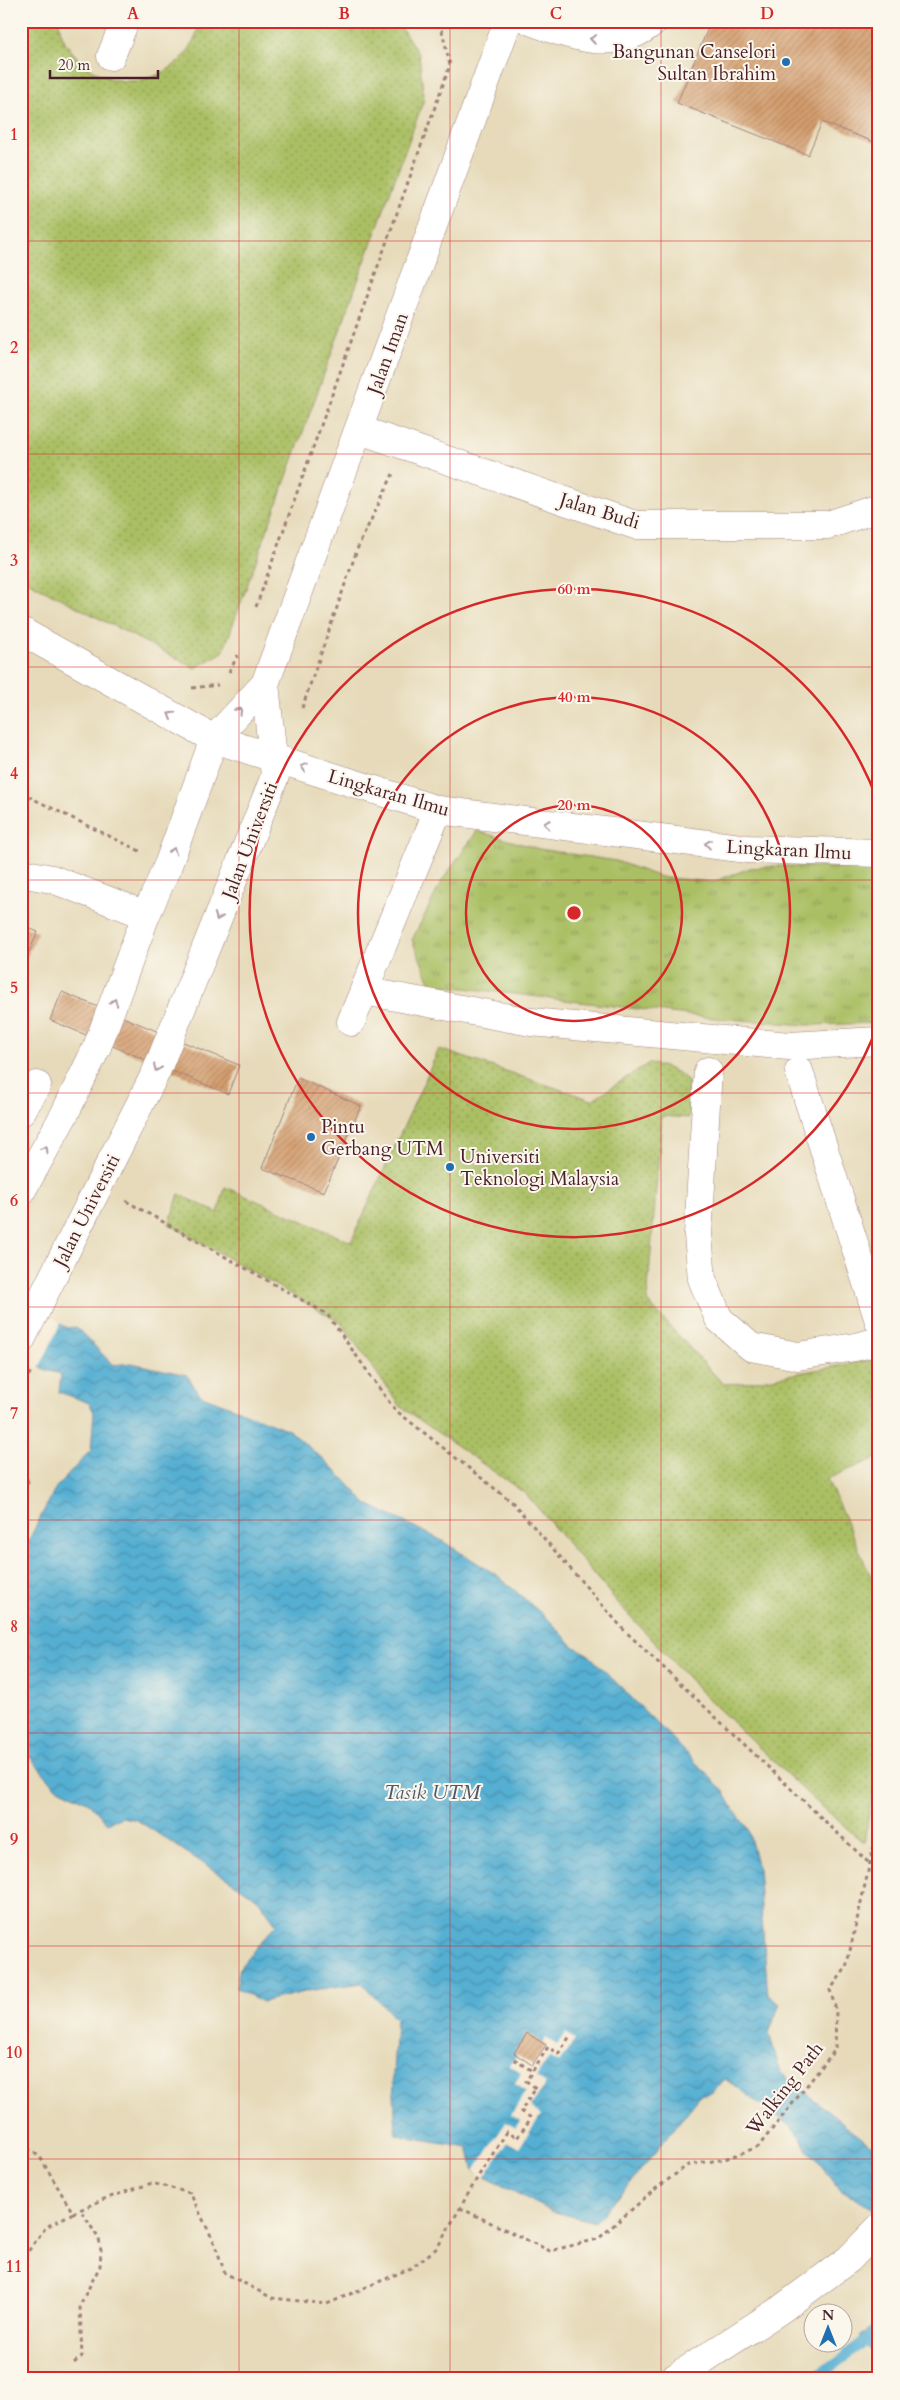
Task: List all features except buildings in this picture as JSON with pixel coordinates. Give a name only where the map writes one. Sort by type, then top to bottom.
[{"type":"street","points":[[111,56],[126,21]]},
{"type":"street","name":"Jalan Iman","points":[[265,684],[360,430],[508,21]]},
{"type":"street","points":[[530,21],[564,34],[598,41],[626,38],[646,28],[654,21]]},
{"type":"street","name":"Jalan Budi","points":[[360,430],[634,525],[828,525],[879,508]]},
{"type":"street","name":"Lingkaran Ilmu","points":[[21,631],[214,739],[438,810],[748,849],[879,853]]},
{"type":"street","points":[[21,1192],[64,1115],[97,1047],[146,915],[168,865],[214,739],[265,684]]},
{"type":"street","name":"Jalan Universiti","points":[[21,1340],[160,1062],[275,776],[265,684]]},
{"type":"street","points":[[351,1022],[438,810]]},
{"type":"street","points":[[21,873],[52,879],[146,915]]},
{"type":"street","points":[[364,991],[531,1022],[789,1046],[879,1041]]},
{"type":"street","points":[[799,1070],[879,1320]]},
{"type":"street","points":[[708,1071],[698,1235],[702,1279],[719,1319],[751,1347],[798,1356],[856,1347],[879,1341]]},
{"type":"street","points":[[21,1112],[37,1086]]},
{"type":"street","points":[[672,2379],[780,2310],[849,2259],[879,2228]]},
{"type":"path","points":[[254,612],[450,65],[442,31],[433,21]]},
{"type":"path","points":[[301,710],[358,547],[396,468]]},
{"type":"path","points":[[225,678],[240,649]]},
{"type":"path","points":[[185,689],[221,685]]},
{"type":"path","points":[[21,793],[168,865]]},
{"type":"path","points":[[99,1186],[326,1314],[394,1409],[513,1503],[624,1630],[870,1864]]},
{"type":"path","points":[[21,1390],[29,1377]]},
{"type":"path","points":[[21,1464],[28,1482],[21,1492]]},
{"type":"path","name":"Walking Path","points":[[460,2208],[550,2251],[598,2239],[654,2190],[688,2165],[725,2159],[758,2147],[835,2050],[836,2010],[830,1990],[846,1968],[879,1823]]},
{"type":"path","points":[[21,2260],[46,2227],[72,2213],[152,2183],[190,2193],[214,2242],[225,2273],[272,2298],[327,2304],[410,2268],[437,2248],[479,2175],[507,2132],[517,2138],[531,2118],[521,2111],[536,2088],[526,2081],[532,2071],[548,2047],[558,2054],[570,2036]]},
{"type":"path","points":[[514,2059],[532,2071]]},
{"type":"path","points":[[21,2144],[40,2157],[72,2213]]},
{"type":"path","points":[[74,2363],[82,2356],[82,2301],[100,2266],[101,2251],[99,2239],[80,2210]]},
{"type":"shaded area","name":"Universiti Teknologi Malaysia","points":[[21,21],[879,21],[879,2379],[21,2379]]},
{"type":"green space","points":[[21,21],[59,21],[65,41],[81,61],[91,69],[107,77],[122,81],[152,77],[167,70],[179,61],[189,50],[196,36],[199,21],[397,21],[419,55],[424,99],[223,652],[195,668],[21,578]]},
{"type":"green space","points":[[477,831],[539,849],[616,861],[660,877],[713,882],[750,868],[781,866],[879,869],[879,1023],[808,1025],[713,1018],[431,984],[412,940],[442,881]]},
{"type":"green space","points":[[439,1049],[592,1100],[649,1063],[668,1068],[680,1074],[685,1078],[691,1090],[691,1107],[689,1118],[662,1116],[647,1301],[723,1384],[744,1383],[876,1359],[879,1362],[879,1457],[827,1479],[879,1594],[879,1756],[864,1843],[812,1798],[704,1695],[618,1603],[526,1494],[401,1407],[341,1323],[169,1224],[179,1194],[218,1213],[225,1187],[351,1242]]},
{"type":"water","name":"Tasik UTM","points":[[21,1303],[68,1328],[76,1327],[113,1365],[131,1363],[187,1375],[200,1395],[289,1430],[332,1467],[367,1504],[439,1539],[498,1576],[549,1620],[573,1646],[589,1655],[723,1790],[734,1810],[748,1829],[758,1868],[768,1995],[780,2003],[769,2033],[781,2073],[879,2152],[879,2214],[856,2198],[842,2193],[790,2125],[725,2079],[713,2092],[701,2095],[636,2176],[595,2222],[551,2211],[474,2171],[468,2147],[396,2135],[393,2074],[396,2019],[362,1983],[313,1990],[262,2002],[236,1988],[240,1967],[276,1924],[258,1899],[137,1820],[122,1817],[107,1823],[89,1803],[55,1786],[21,1747],[21,1555],[55,1489],[91,1450],[94,1412],[89,1403],[59,1392],[61,1374],[46,1370],[21,1358]]},
{"type":"water","points":[[879,2320],[879,2345],[868,2349],[860,2336]]},
{"type":"pier","points":[[21,1300],[61,1322],[39,1369],[21,1361]]},
{"type":"pier","points":[[527,2033],[543,2043],[546,2038],[557,2045],[565,2033],[575,2039],[559,2063],[549,2057],[536,2077],[546,2084],[530,2107],[541,2115],[519,2148],[508,2142],[484,2178],[474,2171],[506,2122],[516,2128],[521,2121],[511,2115],[526,2091],[515,2084],[521,2073],[510,2066],[517,2055],[514,2053]]},
{"type":"waterway","points":[[814,2379],[868,2339],[879,2334]]},
{"type":"place","name":"Bangunan Canselori Sultan Ibrahim","points":[[786,62]]},
{"type":"place","name":"Pintu Gerbang UTM","points":[[311,1137]]},
{"type":"place","name":"Universiti Teknologi Malaysia","points":[[450,1167]]}]
